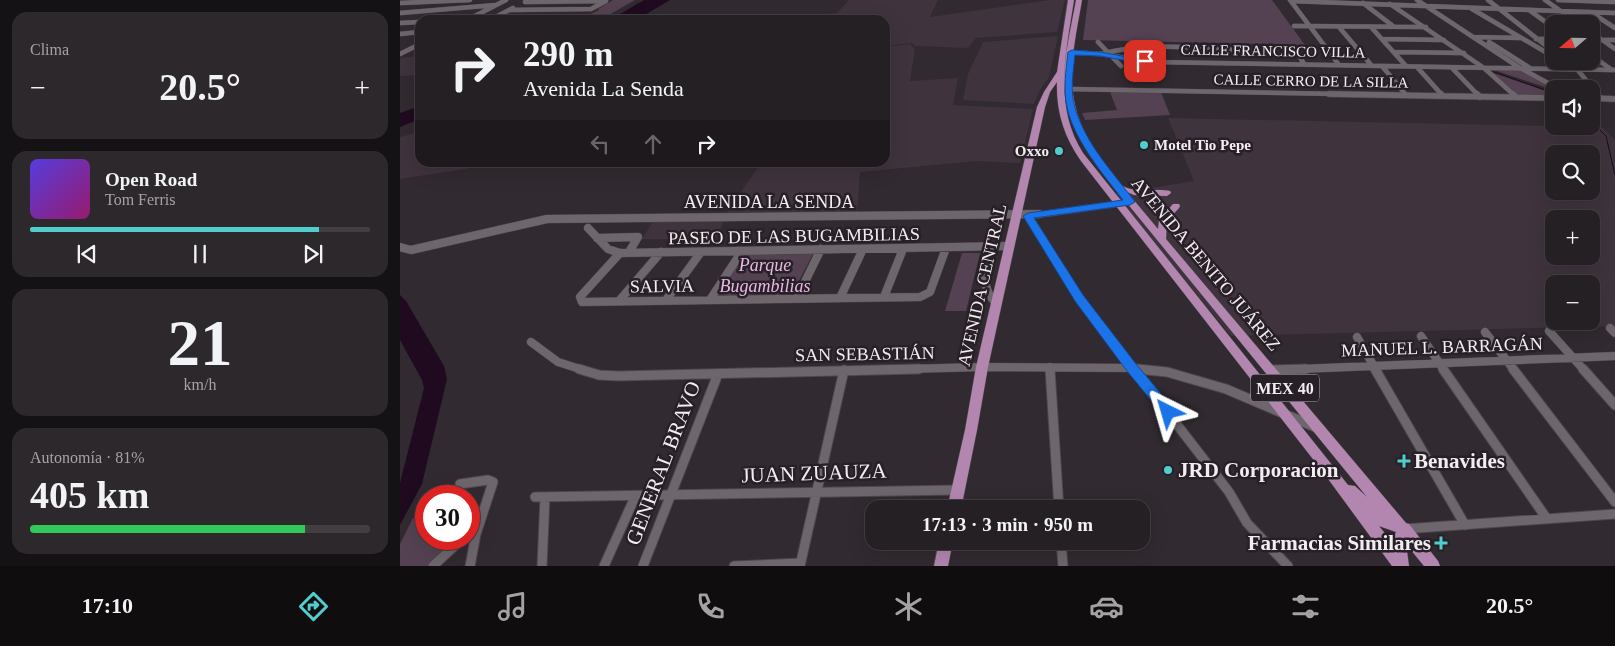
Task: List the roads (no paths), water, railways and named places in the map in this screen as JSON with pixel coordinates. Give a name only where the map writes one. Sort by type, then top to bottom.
[{"type":"main road","name":"MEX 40","points":[[1059,74],[1071,0]]},
{"type":"main road","name":"MEX 40","points":[[1068,89],[1078,2]]},
{"type":"main road","name":"AVENIDA BENITO JUÁREZ","points":[[1059,74],[1059,94],[1063,118],[1073,141],[1094,173],[1129,205],[1161,239],[1433,566]]},
{"type":"main road","name":"AVENIDA CENTRAL","points":[[956,500],[982,367],[1041,107],[1047,92],[1059,74]]},
{"type":"main road","name":"AVENIDA BENITO JUÁREZ","points":[[1068,89],[1071,107],[1089,147],[1129,205],[1158,254],[1328,468],[1402,566]]},
{"type":"main road","points":[[1117,187],[1134,192],[1167,193]]},
{"type":"main road","points":[[1161,239],[1163,220],[1176,206]]},
{"type":"main road","points":[[1328,468],[1376,515],[1392,525],[1404,529],[1398,545],[1402,566]]},
{"type":"main road","points":[[941,566],[944,550]]},
{"type":"street","points":[[400,3],[470,0]]},
{"type":"street","points":[[476,15],[506,0]]},
{"type":"street","points":[[483,15],[512,0]]},
{"type":"street","points":[[1291,0],[1615,13]]},
{"type":"street","points":[[1291,0],[1339,65]]},
{"type":"street","points":[[1385,0],[1484,68],[1516,97]]},
{"type":"street","points":[[1418,0],[1520,68],[1545,81]]},
{"type":"street","points":[[1424,0],[1547,80]]},
{"type":"street","points":[[1488,0],[1545,45]]},
{"type":"street","points":[[1545,0],[1566,15]]},
{"type":"street","points":[[1558,0],[1615,2]]},
{"type":"street","points":[[500,15],[527,1],[606,1]]},
{"type":"street","points":[[509,10],[593,9],[606,1]]},
{"type":"street","points":[[1363,3],[1393,27]]},
{"type":"street","points":[[400,13],[438,14],[468,6],[496,5]]},
{"type":"street","points":[[1471,8],[1545,51]]},
{"type":"street","points":[[1529,10],[1545,22]]},
{"type":"street","points":[[1590,12],[1615,28]]},
{"type":"street","points":[[400,23],[415,22]]},
{"type":"street","points":[[1294,26],[1426,27]]},
{"type":"street","points":[[1339,26],[1372,66]]},
{"type":"street","points":[[1371,27],[1406,66]]},
{"type":"street","points":[[400,34],[415,32]]},
{"type":"street","points":[[1473,37],[1545,39]]},
{"type":"street","points":[[1382,39],[1444,40]]},
{"type":"street","points":[[1602,40],[1615,40]]},
{"type":"street","points":[[1602,40],[1615,49]]},
{"type":"street","points":[[1098,42],[1121,66]]},
{"type":"street","points":[[1100,54],[1140,47],[1262,49],[1273,66]]},
{"type":"street","points":[[400,55],[415,48]]},
{"type":"street","points":[[1294,48],[1304,64]]},
{"type":"street","name":"CALLE FRANCISCO VILLA","points":[[1062,52],[1100,54],[1145,61],[1273,66],[1304,64],[1545,69]]},
{"type":"street","points":[[1394,52],[1464,54]]},
{"type":"street","points":[[1600,61],[1614,70]]},
{"type":"street","points":[[1382,66],[1406,95]]},
{"type":"street","points":[[1417,67],[1443,96]]},
{"type":"street","points":[[1452,68],[1480,97]]},
{"type":"street","points":[[1577,70],[1585,80]]},
{"type":"street","name":"CALLE FRANCISCO VILLA","points":[[1600,70],[1614,70]]},
{"type":"street","name":"CALLE CERRO DE LA SILLA","points":[[1068,89],[1545,98]]},
{"type":"street","points":[[1600,98],[1615,99]]},
{"type":"street","name":"AVENIDA LA SENDA","points":[[400,247],[411,250],[547,219],[767,216],[1028,216],[1129,205]]},
{"type":"street","points":[[1028,216],[1067,281],[1229,492],[1247,523],[1288,566]]},
{"type":"street","points":[[588,228],[597,238],[608,249],[625,253],[638,237],[597,238]]},
{"type":"street","name":"PASEO DE LAS BUGAMBILIAS","points":[[625,253],[1009,246]]},
{"type":"street","points":[[990,247],[983,285],[986,294],[996,303]]},
{"type":"street","name":"SALVIA","points":[[625,253],[580,296],[582,302],[926,295],[930,292],[946,248]]},
{"type":"street","points":[[797,298],[821,249]]},
{"type":"street","points":[[840,298],[864,249]]},
{"type":"street","points":[[884,297],[903,249]]},
{"type":"street","points":[[710,300],[742,251]]},
{"type":"street","points":[[619,302],[661,252]]},
{"type":"street","points":[[666,300],[702,252]]},
{"type":"street","points":[[1549,331],[1615,404]]},
{"type":"street","points":[[1485,332],[1615,502]]},
{"type":"street","points":[[1421,336],[1547,519]]},
{"type":"street","points":[[1357,337],[1465,525]]},
{"type":"street","name":"SAN SEBASTIÁN","points":[[531,342],[558,362],[599,375],[636,377],[982,367],[1132,368],[1167,372],[1201,381],[1226,389],[1288,418],[1317,427]]},
{"type":"street","name":"MANUEL L. BARRAGÁN","points":[[1271,370],[1615,356]]},
{"type":"street","points":[[1050,366],[1058,500]]},
{"type":"street","points":[[734,566],[800,565],[844,370]]},
{"type":"street","name":"GENERAL BRAVO","points":[[643,566],[718,374]]},
{"type":"street","points":[[460,484],[488,480],[493,482],[480,515]]},
{"type":"street","name":"JUAN ZUAUZA","points":[[542,566],[540,497],[635,497],[958,490]]},
{"type":"street","points":[[604,566],[635,497]]},
{"type":"street","points":[[1404,529],[1615,514]]},
{"type":"street","points":[[434,566],[451,550]]},
{"type":"street","points":[[470,566],[471,550]]},
{"type":"street","points":[[1061,550],[1062,566]]},
{"type":"waterway","points":[[1494,72],[1545,90]]},
{"type":"waterway","points":[[1600,130],[1606,136],[1615,175]]},
{"type":"place","name":"Motel Tio Pepe","points":[[1144,145]]},
{"type":"place","name":"Oxxo","points":[[1059,151]]},
{"type":"place","name":"Benavides","points":[[1404,461]]},
{"type":"place","name":"JRD Corporacion","points":[[1168,470]]},
{"type":"place","name":"Farmacias Similares","points":[[1441,543]]},
{"type":"park label","name":"Parque Bugambilias","points":[[765,275]]}]
